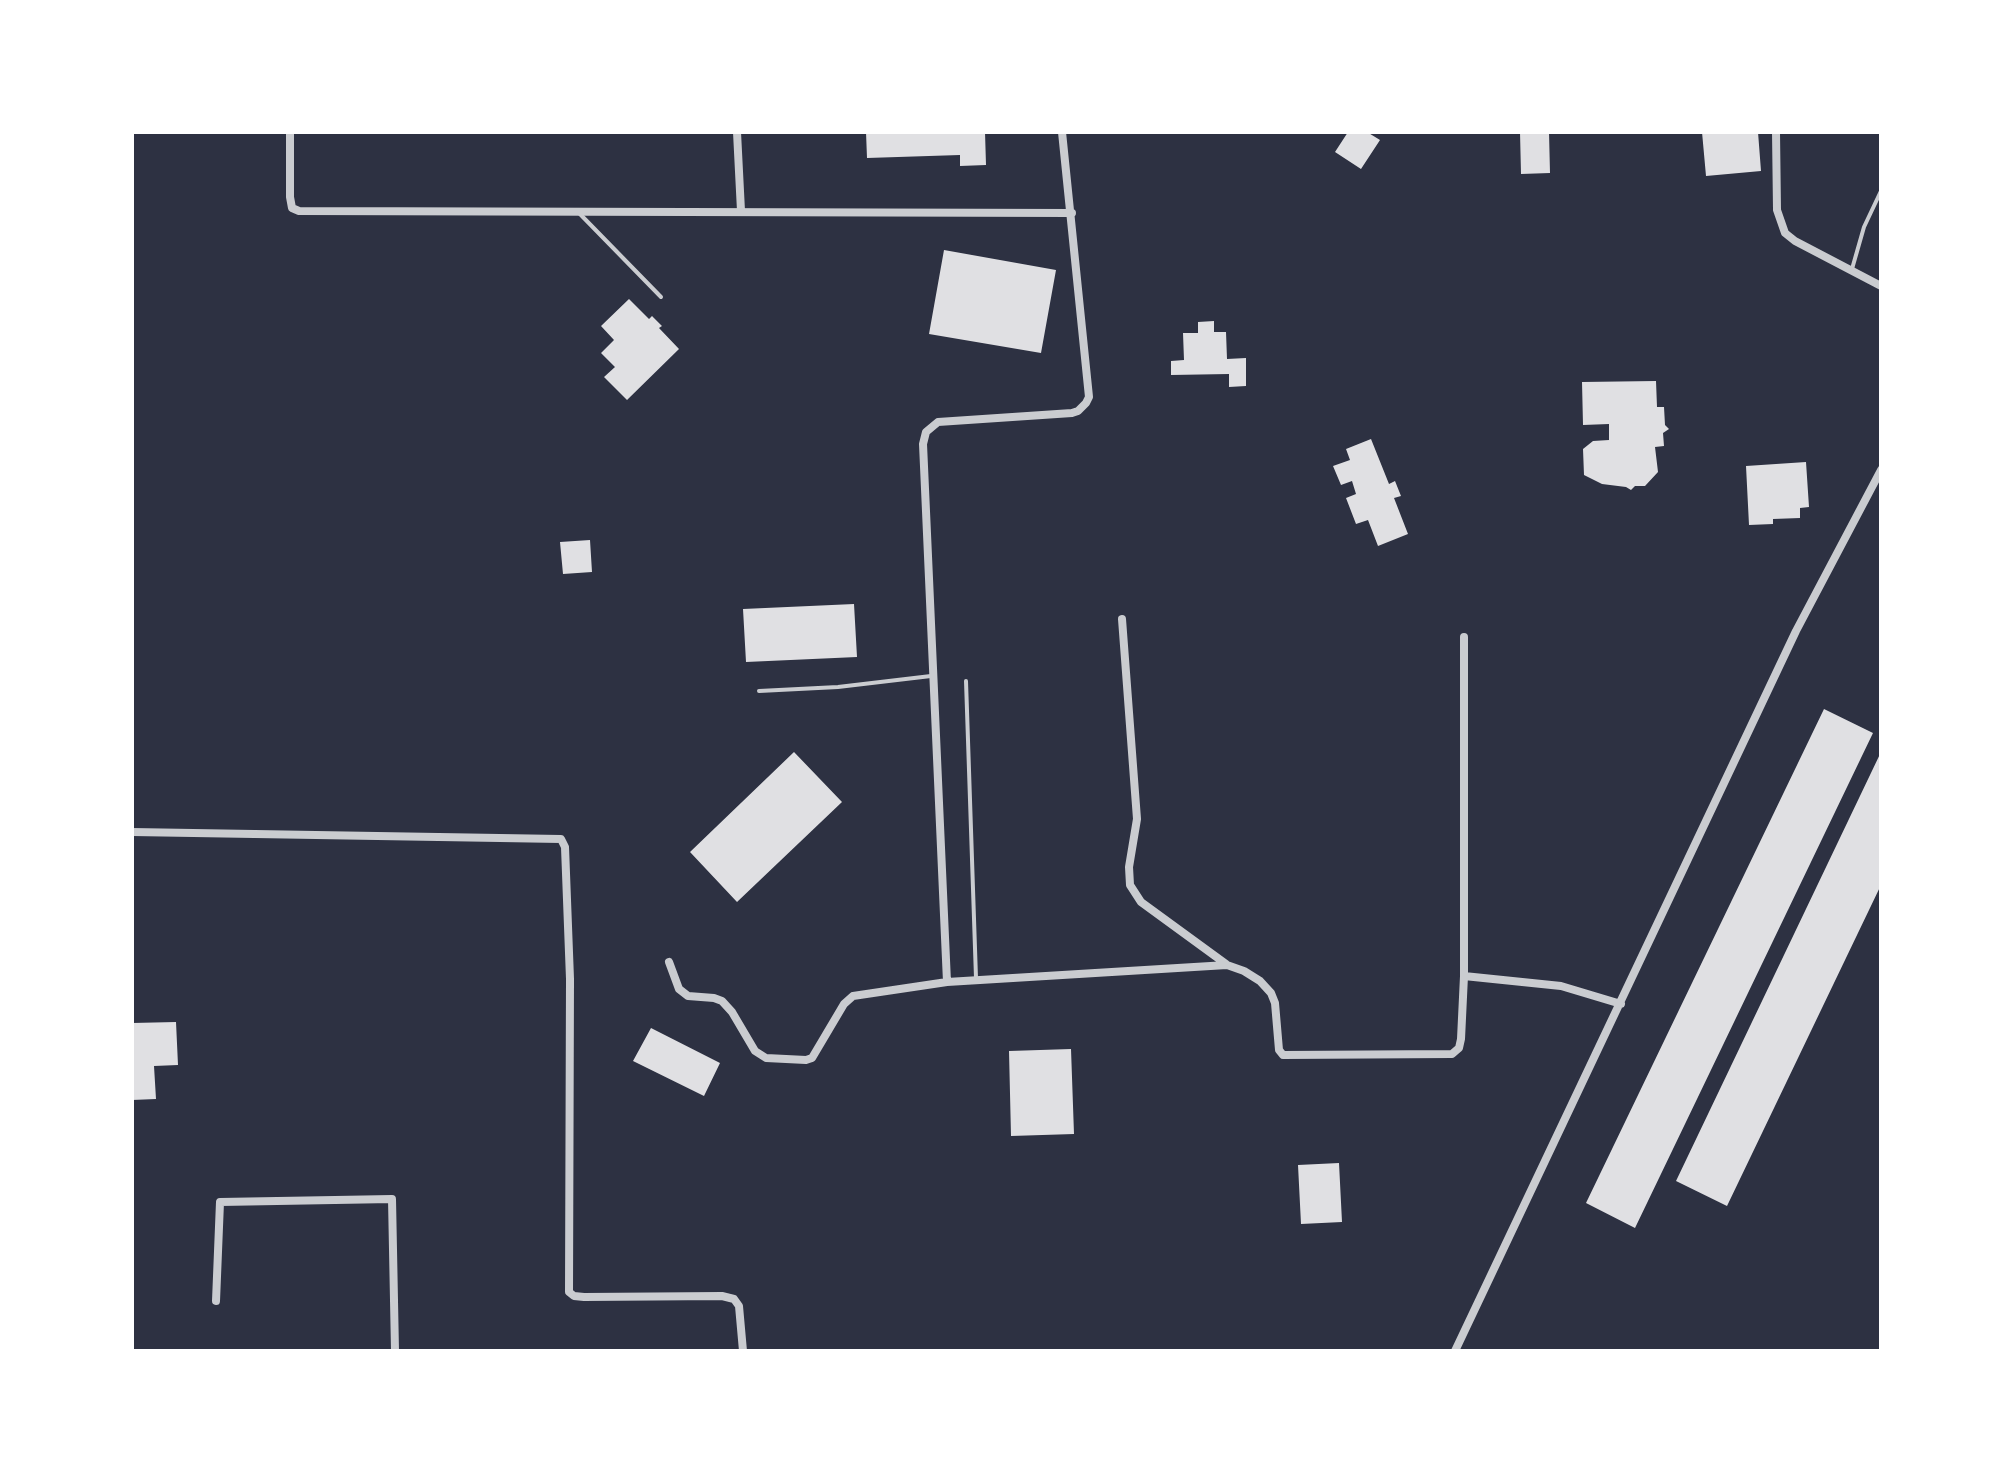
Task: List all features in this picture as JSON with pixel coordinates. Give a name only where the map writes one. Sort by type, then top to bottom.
[{"type":"street","points":[[290,132],[290,197],[292,208],[299,211],[1072,213]]},
{"type":"street","points":[[737,132],[741,211]]},
{"type":"street","points":[[947,982],[924,439],[930,427],[938,422],[1072,413],[1078,411],[1089,397],[1062,132]]},
{"type":"street","points":[[1776,132],[1777,210],[1785,233],[1881,286]]},
{"type":"street","points":[[1455,1351],[1796,631],[1881,470]]},
{"type":"street","points":[[1122,619],[1137,809],[1137,828],[1129,867],[1130,885],[1141,902],[1227,965],[1260,981],[1271,993],[1275,1003],[1279,1050],[1283,1055],[1452,1054],[1459,1048],[1464,976],[1464,637]]},
{"type":"street","points":[[132,832],[561,839],[565,847],[570,979],[569,1292],[584,1297],[722,1296],[734,1299],[739,1306],[743,1351]]},
{"type":"street","points":[[669,962],[679,989],[684,994],[722,1001],[755,1051],[760,1056],[774,1059],[812,1058],[844,1004],[853,996],[947,982],[1227,965]]},
{"type":"street","points":[[1464,976],[1561,986],[1621,1004]]},
{"type":"street","points":[[216,1301],[220,1202],[392,1199],[395,1351]]},
{"type":"lane","points":[[1852,269],[1864,227],[1881,191]]},
{"type":"lane","points":[[577,211],[661,297]]},
{"type":"lane","points":[[759,691],[838,687],[933,676]]},
{"type":"lane","points":[[966,681],[977,981]]},
{"type":"building","points":[[866,132],[985,132],[986,165],[960,166],[960,155],[867,158]]},
{"type":"building","points":[[1348,132],[1367,132],[1380,140],[1361,169],[1335,152]]},
{"type":"building","points":[[1520,132],[1549,132],[1550,173],[1521,174]]},
{"type":"building","points":[[1702,132],[1758,132],[1761,171],[1706,176]]},
{"type":"building","points":[[944,250],[1056,270],[1041,353],[929,334]]},
{"type":"building","points":[[629,299],[649,319],[652,316],[662,326],[659,328],[679,349],[627,400],[604,377],[615,367],[601,353],[614,340],[601,326]]},
{"type":"building","points":[[1214,321],[1214,332],[1226,332],[1227,359],[1246,358],[1246,386],[1229,387],[1229,374],[1171,375],[1171,361],[1184,360],[1183,333],[1198,333],[1198,322]]},
{"type":"building","points":[[1656,381],[1657,407],[1664,407],[1665,425],[1669,429],[1663,433],[1664,446],[1655,447],[1658,472],[1645,486],[1635,486],[1631,490],[1602,484],[1584,475],[1583,449],[1593,441],[1609,440],[1609,424],[1583,425],[1582,382]]},
{"type":"building","points":[[1371,439],[1389,484],[1395,481],[1401,496],[1394,498],[1408,534],[1378,546],[1368,520],[1356,524],[1346,498],[1356,494],[1352,481],[1341,485],[1333,466],[1350,460],[1346,449]]},
{"type":"building","points":[[1806,462],[1809,507],[1800,508],[1800,518],[1773,519],[1773,524],[1749,525],[1746,466]]},
{"type":"building","points":[[590,540],[592,572],[563,574],[560,542]]},
{"type":"building","points":[[854,604],[857,657],[746,662],[743,609]]},
{"type":"building","points":[[1824,709],[1873,733],[1635,1228],[1586,1203]]},
{"type":"building","points":[[794,752],[842,802],[737,902],[690,852]]},
{"type":"building","points":[[1881,752],[1881,885],[1727,1206],[1676,1181]]},
{"type":"building","points":[[176,1022],[178,1065],[154,1066],[156,1099],[132,1100],[132,1023]]},
{"type":"building","points":[[651,1028],[720,1063],[704,1096],[633,1061]]},
{"type":"building","points":[[1071,1049],[1074,1134],[1011,1136],[1009,1051]]},
{"type":"building","points":[[1339,1163],[1342,1222],[1301,1224],[1298,1165]]}]
